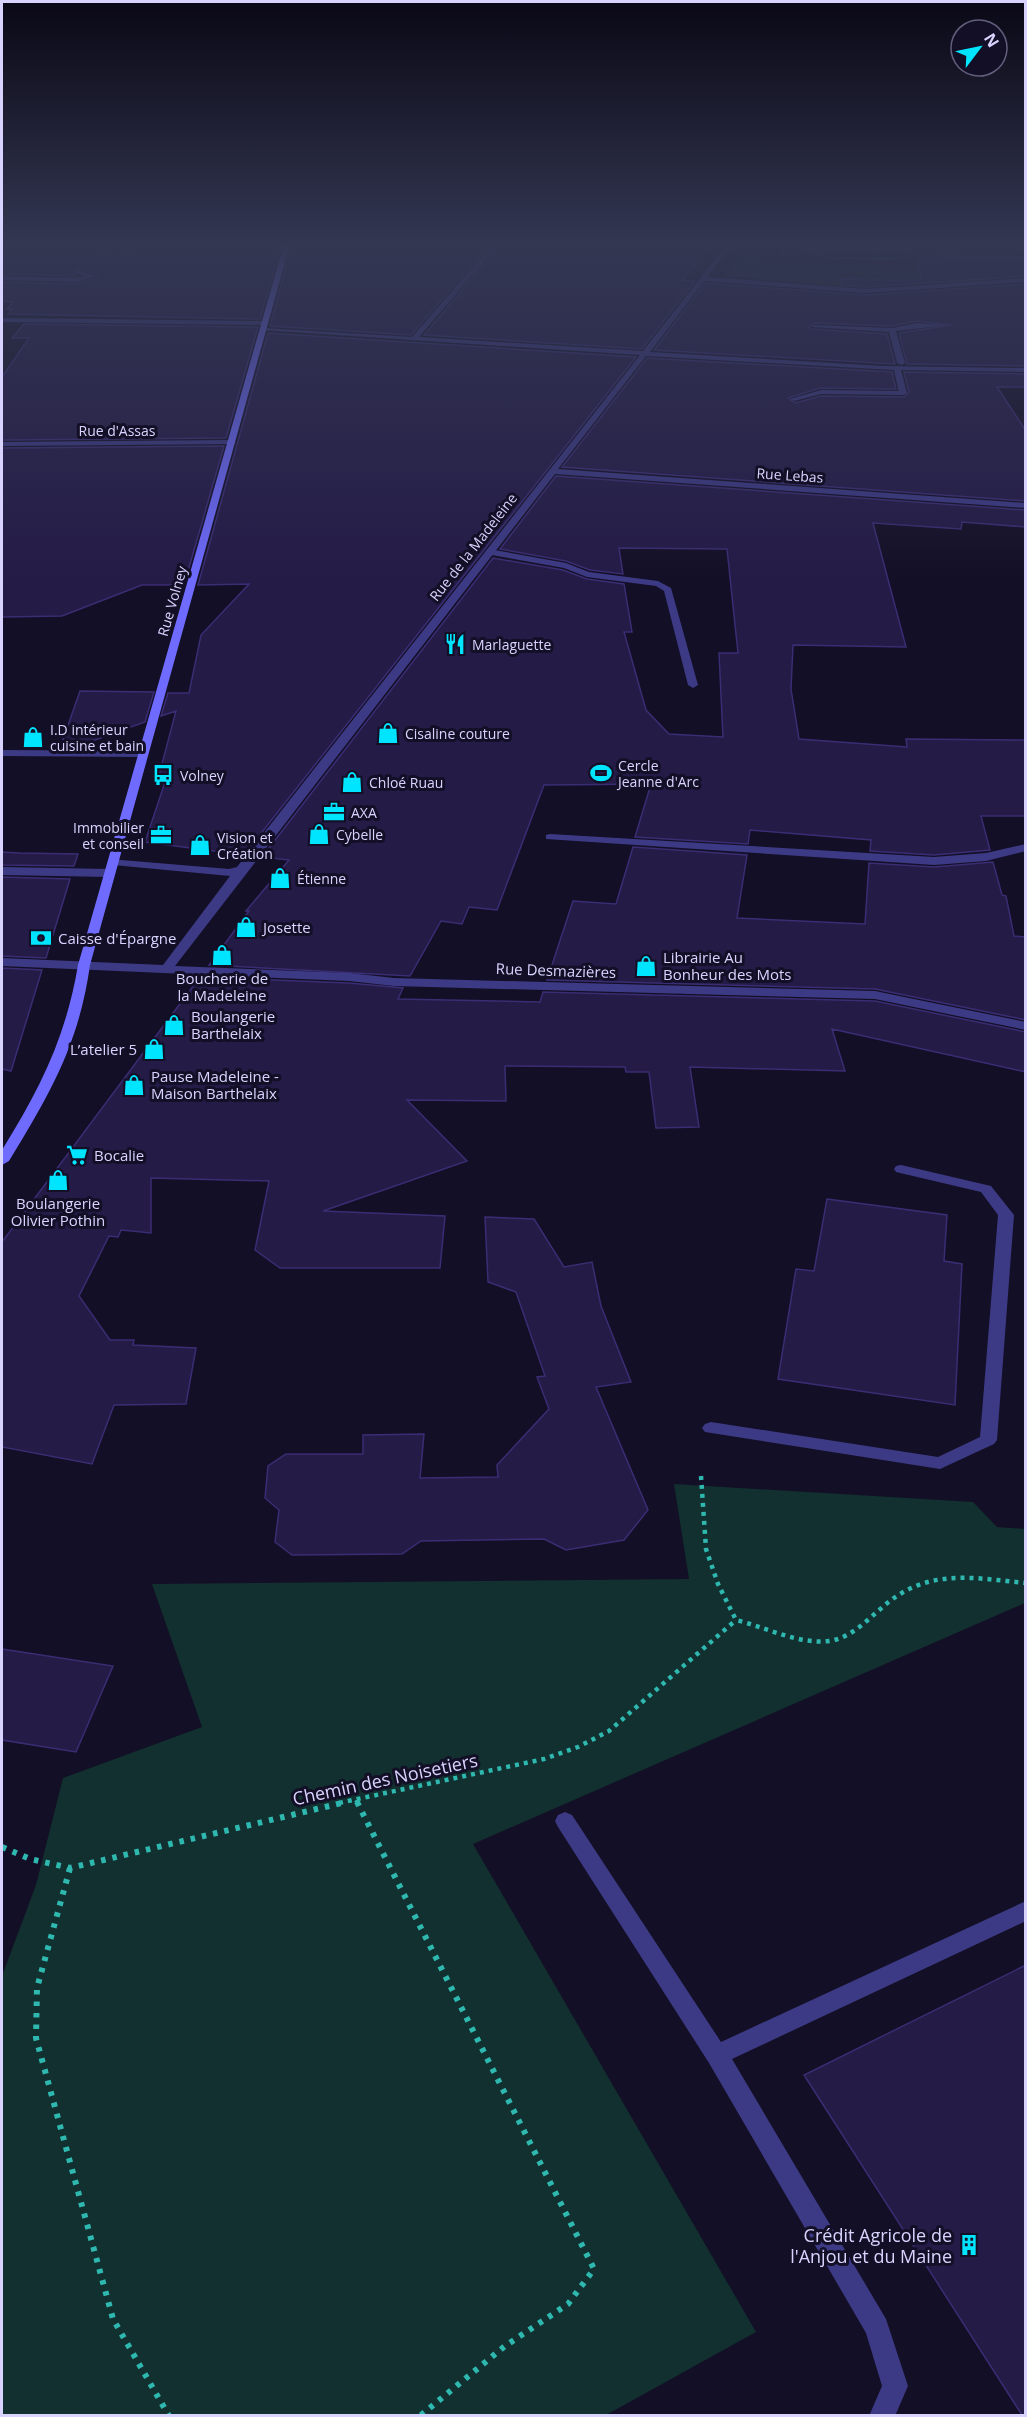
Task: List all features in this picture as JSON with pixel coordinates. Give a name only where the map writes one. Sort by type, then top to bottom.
[{"type":"main road","name":"Rue Volney","points":[[4,1153],[43,1095],[66,1049],[81,996],[84,965],[256,357]]},
{"type":"street","name":"Rue de la Madeleine","points":[[166,970],[241,870],[641,357]]},
{"type":"street","points":[[718,357],[1026,370]]},
{"type":"street","points":[[794,399],[821,392],[903,393],[897,357]]},
{"type":"street","name":"Rue d'Assas","points":[[2,444],[232,442]]},
{"type":"street","name":"Rue Lebas","points":[[552,471],[1026,506]]},
{"type":"street","points":[[489,552],[566,566],[587,574],[658,584],[668,590],[693,685]]},
{"type":"street","points":[[2,753],[144,754]]},
{"type":"street","points":[[549,837],[934,861],[986,857],[1026,847]]},
{"type":"street","points":[[2,871],[112,867],[229,873],[241,870]]},
{"type":"street","name":"Rue Desmazières","points":[[2,962],[349,977],[394,982],[875,995],[1026,1026]]},
{"type":"street","points":[[711,1428],[940,1463],[988,1440],[1006,1215],[986,1189],[902,1169]]},
{"type":"street","points":[[565,1821],[717,2055],[878,2328],[896,2386],[882,2415]]},
{"type":"street","points":[[717,2055],[877,1982],[1026,1910]]},
{"type":"path","points":[[701,1476],[706,1549],[718,1584],[736,1620],[805,1639],[830,1641],[847,1633],[898,1595],[926,1581],[962,1575],[1026,1583]]},
{"type":"path","name":"Chemin des Noisetiers","points":[[2,1847],[30,1859],[70,1868],[356,1800],[544,1759],[578,1747],[609,1731],[736,1620]]},
{"type":"path","points":[[356,1800],[594,2269],[568,2304],[505,2346],[420,2415]]},
{"type":"path","points":[[70,1868],[37,1988],[36,2038],[113,2319],[169,2415]]},
{"type":"green space","points":[[674,1484],[973,1502],[997,1527],[1025,1529],[1025,1603],[473,1844],[756,2332],[606,2415],[2,2415],[2,1976],[36,1885],[63,1778],[202,1727],[152,1584],[689,1579]]},
{"type":"building","points":[[16,357],[249,357],[226,438],[2,440],[2,377]]},
{"type":"building","points":[[261,357],[636,357],[244,855],[145,842],[166,779],[158,779],[176,711],[161,716],[168,693],[189,693],[201,635],[249,584],[198,585]]},
{"type":"building","points":[[771,357],[893,357],[895,364]]},
{"type":"building","points":[[905,357],[1026,357],[1026,366],[907,364]]},
{"type":"building","points":[[647,358],[892,372],[896,389],[820,388],[788,398],[795,403],[821,396],[904,397],[909,392],[904,372],[1026,374],[1026,387],[997,387],[1026,431],[1026,501],[562,467]]},
{"type":"building","points":[[224,446],[184,585],[142,585],[62,616],[2,617],[2,448]]},
{"type":"building","points":[[556,476],[1026,510],[1026,527],[962,522],[961,529],[873,523],[906,647],[793,645],[791,689],[799,739],[907,747],[906,739],[1026,740],[1026,816],[981,816],[990,850],[934,855],[870,851],[871,840],[750,830],[748,844],[635,837],[651,784],[544,785],[497,910],[469,907],[462,924],[441,921],[410,976],[209,965],[249,911],[246,911],[289,860],[262,857],[493,558],[563,570],[587,579],[624,584],[632,632],[624,632],[646,710],[669,734],[723,737],[719,653],[738,653],[727,549],[619,548],[623,574],[590,570],[566,561],[500,549]]},
{"type":"building","points":[[80,691],[154,692],[145,722],[73,748],[60,748]]},
{"type":"building","points":[[633,847],[747,855],[737,918],[865,924],[869,863],[934,867],[993,862],[1002,895],[1006,896],[1014,936],[1026,937],[1026,1020],[875,989],[547,980],[573,901],[616,904]]},
{"type":"building","points":[[2,852],[78,854],[74,866],[2,865]]},
{"type":"building","points":[[2,877],[70,879],[46,958],[2,956]]},
{"type":"building","points":[[2,968],[42,970],[11,1071],[2,1069]]},
{"type":"building","points":[[200,977],[349,983],[403,988],[398,999],[540,1002],[543,992],[875,1001],[1026,1032],[1026,1072],[832,1029],[845,1071],[690,1067],[699,1127],[656,1128],[649,1072],[626,1072],[625,1067],[505,1066],[506,1101],[407,1100],[467,1161],[323,1211],[445,1216],[440,1268],[280,1268],[255,1250],[269,1181],[151,1178],[151,1233],[121,1230],[118,1237],[109,1236],[79,1296],[110,1340],[134,1340],[133,1345],[196,1348],[186,1404],[114,1405],[92,1464],[2,1447],[2,1242]]},
{"type":"building","points":[[827,1199],[947,1215],[944,1261],[962,1264],[955,1405],[778,1379],[796,1269],[814,1271]]},
{"type":"building","points":[[485,1217],[534,1219],[564,1267],[592,1262],[601,1306],[631,1382],[596,1387],[648,1510],[624,1540],[566,1550],[544,1539],[421,1541],[402,1554],[292,1555],[275,1542],[279,1510],[265,1498],[268,1466],[286,1454],[363,1454],[363,1435],[424,1434],[420,1478],[498,1477],[497,1465],[549,1409],[537,1377],[545,1376],[516,1292],[488,1282]]},
{"type":"building","points":[[2,1649],[113,1666],[76,1752],[2,1740]]},
{"type":"building","name":"Crédit Agricole de l'Anjou et du Maine","points":[[1026,1965],[1026,2415],[1022,2415],[804,2075]]},
{"type":"place","name":"Marlaguette","points":[[455,644]]},
{"type":"place","name":"Cisaline couture","points":[[388,733]]},
{"type":"place","name":"I.D intérieur cuisine et bain","points":[[33,737]]},
{"type":"place","name":"Cercle Jeanne d'Arc","points":[[601,773]]},
{"type":"place","name":"Volney","points":[[163,775]]},
{"type":"place","name":"Chloé Ruau","points":[[352,782]]},
{"type":"place","name":"AXA","points":[[334,812]]},
{"type":"place","name":"Cybelle","points":[[319,834]]},
{"type":"place","name":"Immobilier et conseil","points":[[161,835]]},
{"type":"place","name":"Vision et Création","points":[[200,845]]},
{"type":"place","name":"Étienne","points":[[280,878]]},
{"type":"place","name":"Josette","points":[[246,927]]},
{"type":"place","name":"Caisse d'Épargne","points":[[41,938]]},
{"type":"place","name":"Boucherie de la Madeleine","points":[[222,955]]},
{"type":"place","name":"Librairie Au Bonheur des Mots","points":[[646,966]]},
{"type":"place","name":"Boulangerie Barthelaix","points":[[174,1025]]},
{"type":"place","name":"L’atelier 5","points":[[154,1049]]},
{"type":"place","name":"Pause Madeleine - Maison Barthelaix","points":[[134,1085]]},
{"type":"place","name":"Bocalie","points":[[77,1155]]},
{"type":"place","name":"Boulangerie Olivier Pothin","points":[[58,1180]]},
{"type":"place","name":"Crédit Agricole de l'Anjou et du Maine","points":[[969,2245]]}]
